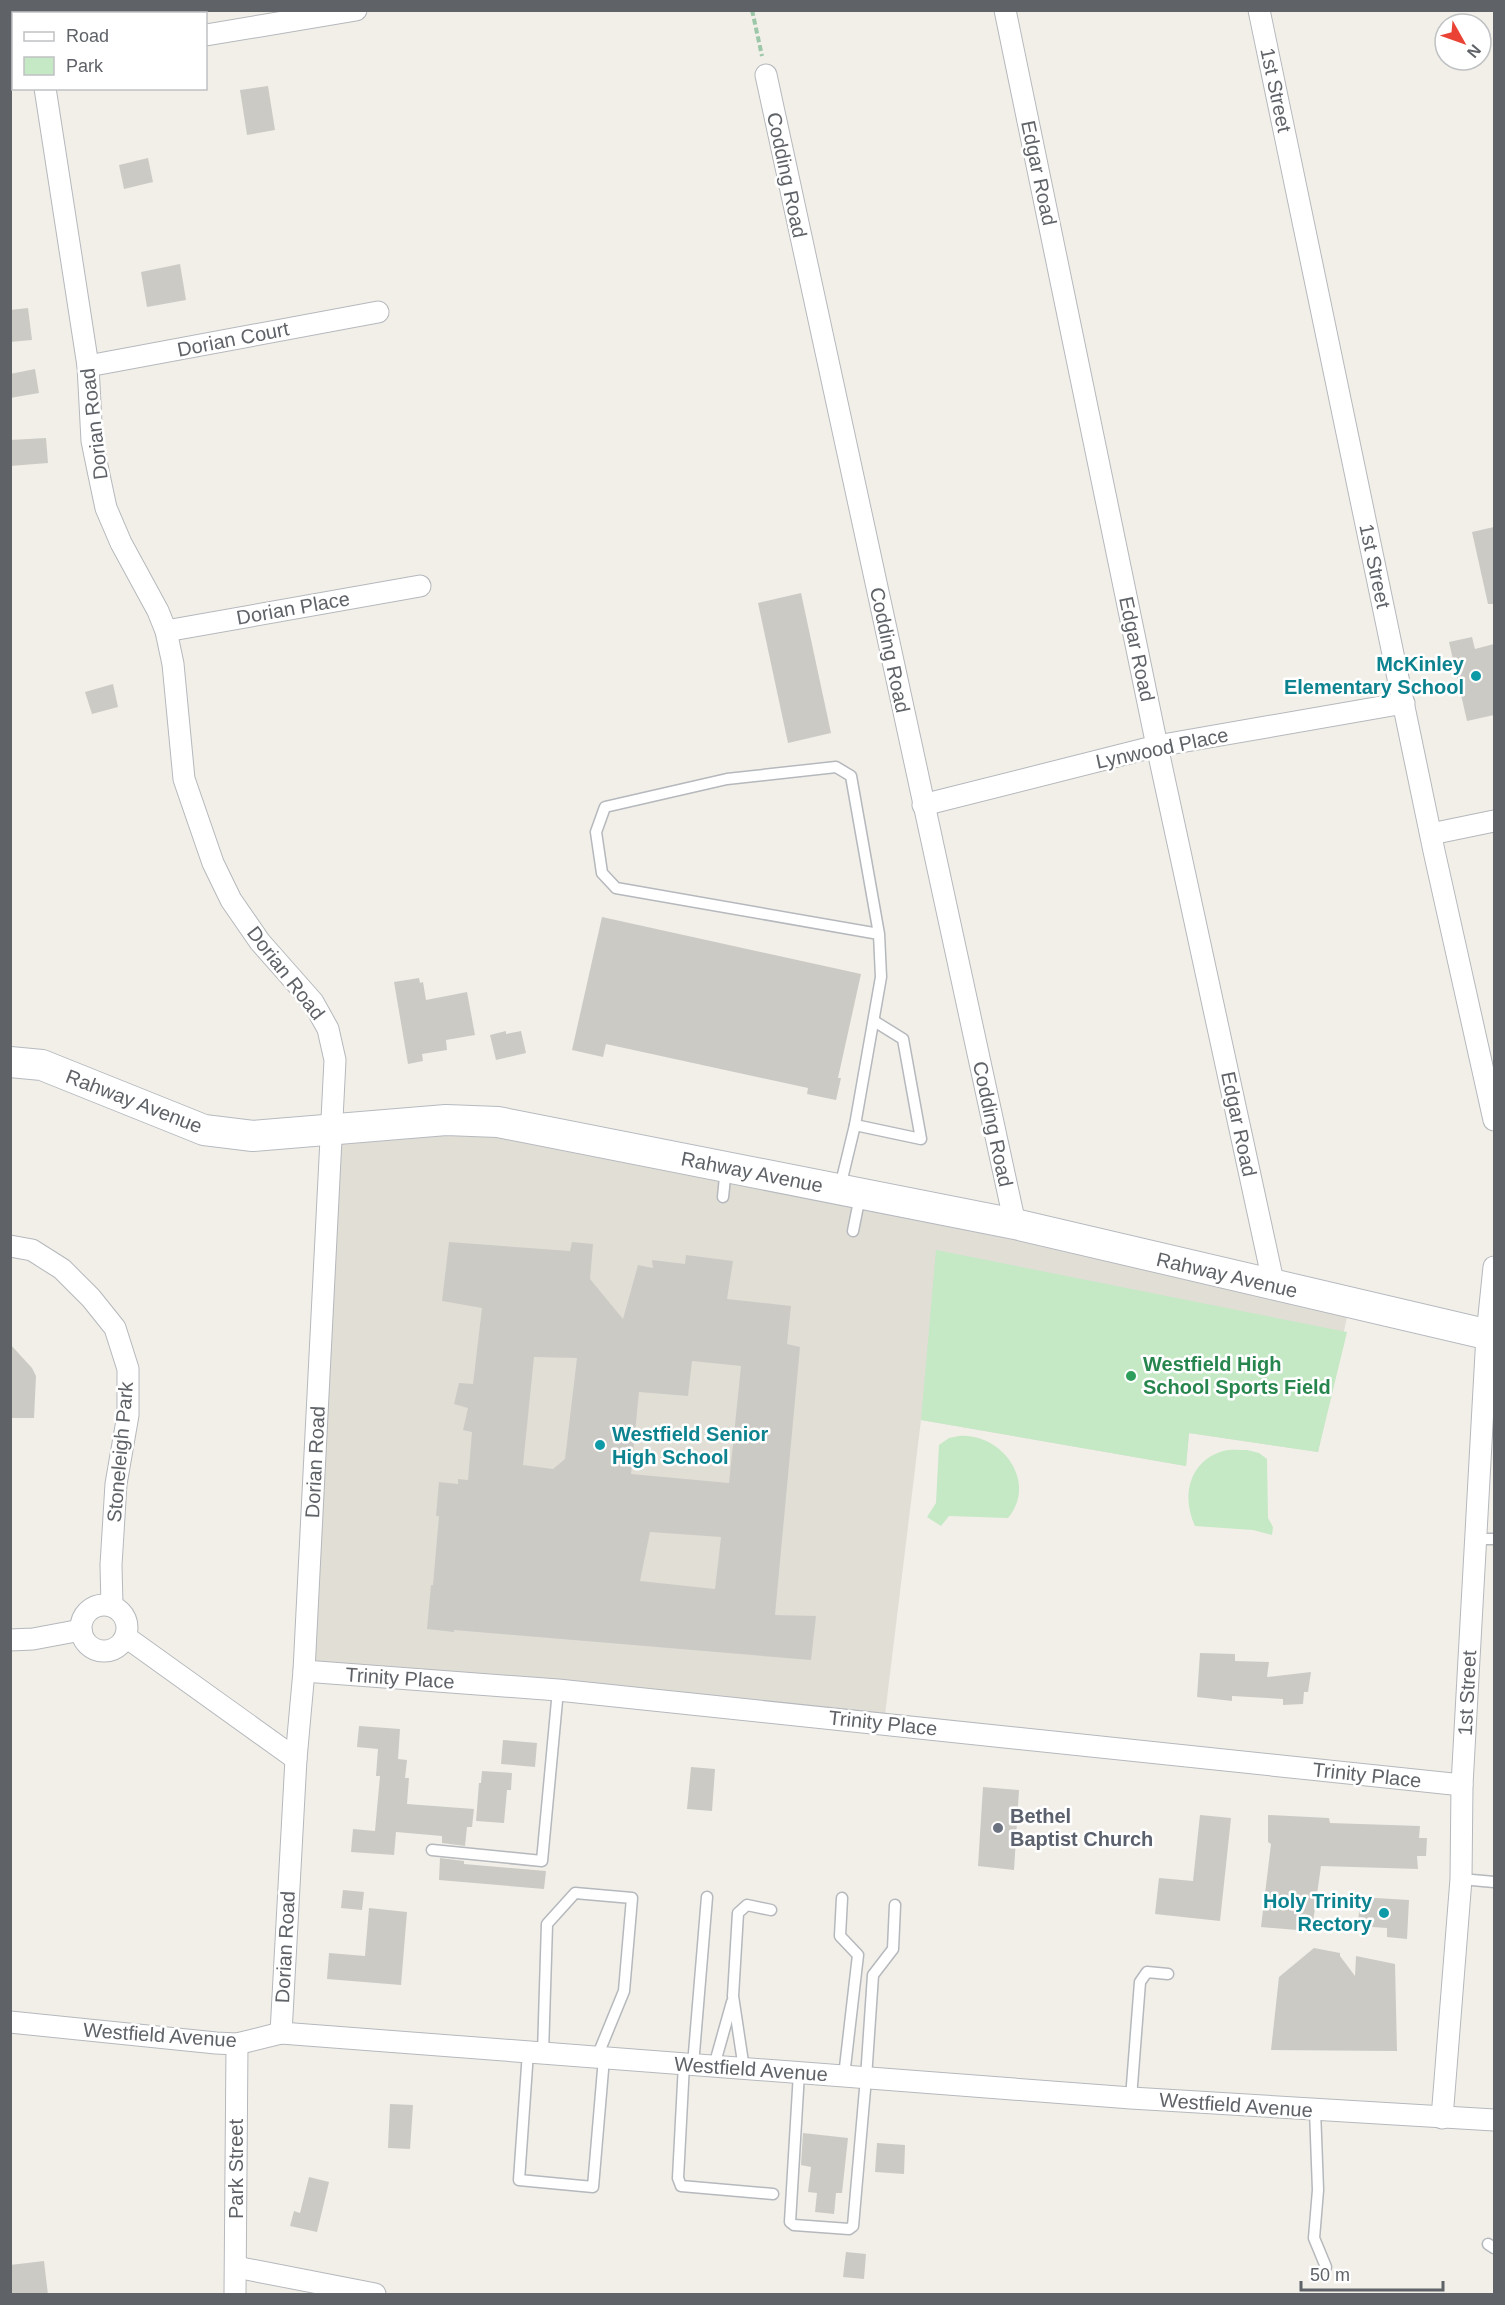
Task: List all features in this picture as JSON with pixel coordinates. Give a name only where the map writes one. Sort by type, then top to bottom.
[{"type":"street","points":[[207,35],[356,10]]},
{"type":"street","name":"Edgar Road","points":[[1005,10],[1157,746],[1275,1286]]},
{"type":"street","name":"1st Street","points":[[1259,10],[1431,834],[1494,1120]]},
{"type":"street","name":"Codding Road","points":[[766,75],[1015,1224]]},
{"type":"street","name":"Dorian Road","points":[[45,90],[88,366],[92,441],[106,508],[121,543],[166,630],[173,664],[184,779],[198,825],[231,900],[260,942],[313,1002],[328,1029],[335,1059],[304,1671],[296,1759],[280,2033]]},
{"type":"street","name":"Dorian Court","points":[[88,366],[378,312]]},
{"type":"street","name":"Dorian Place","points":[[166,630],[420,586]]},
{"type":"street","name":"Lynwood Place","points":[[923,805],[1157,746],[1404,703]]},
{"type":"street","points":[[1431,834],[1494,821]]},
{"type":"street","name":"Rahway Avenue","points":[[10,1062],[42,1065],[204,1130],[253,1136],[446,1120],[498,1122],[1015,1224],[1490,1336]]},
{"type":"street","name":"Stoneleigh Park","points":[[10,1246],[32,1250],[62,1269],[91,1298],[115,1328],[128,1370],[128,1415],[116,1484],[111,1566],[112,1606]]},
{"type":"street","name":"1st Street","points":[[1442,2118],[1461,1879],[1462,1785],[1485,1539],[1494,1268]]},
{"type":"street","points":[[104,1605],[112,1606],[124,1615],[127,1622],[126,1637],[116,1648],[100,1651],[87,1644],[81,1630],[85,1615],[90,1610],[104,1605]]},
{"type":"street","points":[[10,1640],[33,1639],[81,1630]]},
{"type":"street","points":[[126,1637],[296,1759]]},
{"type":"street","name":"Trinity Place","points":[[304,1671],[558,1690],[1462,1785]]},
{"type":"street","name":"Westfield Avenue","points":[[10,2022],[237,2044],[280,2033],[1131,2098],[1494,2121]]},
{"type":"street","name":"Park Street","points":[[235,2295],[237,2044]]},
{"type":"street","points":[[236,2267],[362,2293]]},
{"type":"lane","points":[[853,1231],[850,1192],[855,1125],[881,977],[879,934],[851,776],[836,767],[727,778],[605,807],[596,832],[602,873],[616,888],[879,934]]},
{"type":"lane","points":[[855,1125],[921,1139],[903,1040],[874,1021]]},
{"type":"lane","points":[[723,1197],[726,1167]]},
{"type":"lane","points":[[432,1850],[542,1861],[558,1690]]},
{"type":"lane","points":[[1461,1879],[1494,1882]]},
{"type":"lane","points":[[575,1893],[632,1898],[624,1991],[600,2058],[593,2187],[519,2180],[535,2053],[547,1924],[575,1893]]},
{"type":"lane","points":[[707,1897],[697,2065],[678,2178],[681,2186],[774,2194]]},
{"type":"lane","points":[[842,1898],[840,1936],[858,1955],[844,2076]]},
{"type":"lane","points":[[744,2069],[733,1996],[738,1913],[747,1905],[771,1910]]},
{"type":"lane","points":[[799,2073],[790,2222],[845,2230],[853,2226],[873,1975],[893,1949],[895,1905]]},
{"type":"lane","points":[[1131,2098],[1140,1982],[1147,1972],[1168,1974]]},
{"type":"lane","points":[[697,2065],[733,1996]]},
{"type":"lane","points":[[1314,2110],[1318,2190],[1314,2238],[1326,2267]]},
{"type":"path","points":[[752,10],[766,75]]},
{"type":"shaded area","points":[[446,1120],[1350,1303],[1318,1452],[1189,1433],[1186,1466],[921,1420],[884,1723],[304,1671],[332,1130]]},
{"type":"green space","name":"Westfield High School Sports Field","points":[[936,1250],[1347,1332],[1318,1452],[1189,1433],[1186,1466],[921,1420]]},
{"type":"green space","points":[[975,1437],[989,1442],[1011,1462],[1017,1475],[1019,1490],[1016,1504],[1008,1518],[949,1516],[941,1526],[927,1517],[936,1503],[939,1445],[949,1438]]},
{"type":"green space","points":[[1247,1450],[1259,1453],[1267,1459],[1268,1518],[1273,1527],[1272,1535],[1253,1530],[1195,1526],[1191,1515],[1189,1492],[1196,1471],[1211,1456],[1223,1451]]},
{"type":"building","points":[[268,86],[275,130],[247,135],[240,90]]},
{"type":"building","points":[[148,158],[153,182],[124,189],[119,165]]},
{"type":"building","points":[[180,264],[186,300],[147,307],[141,272]]},
{"type":"building","points":[[28,308],[32,340],[10,342],[10,310]]},
{"type":"building","points":[[35,369],[39,393],[10,398],[10,374]]},
{"type":"building","points":[[46,438],[48,463],[10,466],[10,440]]},
{"type":"building","name":"McKinley Elementary School","points":[[1494,527],[1494,604],[1488,604],[1472,532]]},
{"type":"building","points":[[801,593],[831,733],[788,743],[758,603]]},
{"type":"building","name":"McKinley Elementary School","points":[[1472,637],[1475,649],[1494,644],[1494,715],[1467,721],[1449,642]]},
{"type":"building","points":[[113,684],[118,707],[92,714],[85,692]]},
{"type":"building","points":[[602,917],[861,974],[838,1078],[841,1078],[836,1100],[807,1094],[808,1088],[606,1044],[603,1057],[572,1050]]},
{"type":"building","points":[[419,978],[420,983],[423,982],[426,1000],[467,992],[475,1035],[446,1040],[447,1050],[422,1054],[423,1061],[408,1064],[394,982]]},
{"type":"building","points":[[506,1031],[506,1034],[521,1031],[526,1053],[496,1060],[490,1035]]},
{"type":"building","name":"Westfield Senior High School","points":[[449,1242],[570,1251],[572,1242],[593,1244],[590,1279],[623,1319],[638,1265],[653,1268],[652,1260],[685,1264],[686,1255],[733,1261],[727,1299],[791,1306],[787,1344],[800,1347],[775,1615],[816,1616],[811,1660],[427,1629],[439,1516],[436,1516],[439,1482],[458,1484],[458,1479],[468,1480],[472,1432],[463,1430],[468,1408],[454,1404],[459,1383],[473,1384],[482,1308],[442,1301]],"holes":[[[534,1357],[577,1358],[565,1459],[553,1469],[523,1465]],[[692,1361],[741,1366],[729,1483],[631,1474],[639,1392],[688,1396]],[[650,1532],[721,1537],[715,1589],[640,1581]]]},
{"type":"building","points":[[10,1344],[32,1368],[36,1376],[34,1418],[10,1418]]},
{"type":"building","points":[[1200,1653],[1235,1654],[1235,1661],[1269,1662],[1267,1677],[1311,1672],[1308,1692],[1304,1692],[1303,1704],[1283,1705],[1283,1699],[1232,1696],[1232,1701],[1197,1697]]},
{"type":"building","points":[[359,1726],[400,1729],[398,1759],[407,1760],[405,1778],[409,1778],[407,1804],[474,1809],[472,1827],[467,1827],[465,1846],[442,1843],[442,1836],[396,1832],[394,1855],[351,1852],[353,1829],[375,1831],[380,1776],[376,1776],[378,1749],[357,1747]]},
{"type":"building","points":[[503,1740],[537,1743],[535,1767],[501,1764]]},
{"type":"building","points":[[691,1767],[715,1769],[712,1811],[687,1809]]},
{"type":"building","points":[[482,1771],[512,1773],[511,1790],[507,1790],[504,1823],[476,1821]]},
{"type":"building","name":"Bethel Baptist Church","points":[[983,1787],[1019,1790],[1014,1870],[978,1866]]},
{"type":"building","points":[[1200,1815],[1231,1818],[1220,1921],[1155,1914],[1159,1878],[1193,1881]]},
{"type":"building","points":[[1268,1815],[1329,1818],[1330,1823],[1420,1826],[1419,1838],[1427,1838],[1426,1856],[1417,1856],[1418,1869],[1321,1866],[1313,1922],[1321,1932],[1261,1927],[1271,1844],[1268,1842]]},
{"type":"building","points":[[440,1858],[464,1861],[464,1864],[546,1871],[544,1889],[439,1880]]},
{"type":"building","points":[[343,1890],[364,1892],[362,1910],[341,1908]]},
{"type":"building","name":"Holy Trinity Rectory","points":[[1360,1897],[1409,1900],[1407,1939],[1387,1937],[1387,1928],[1358,1926]]},
{"type":"building","points":[[369,1908],[407,1912],[401,1985],[327,1979],[329,1953],[365,1956]]},
{"type":"building","points":[[1314,1948],[1340,1953],[1355,1976],[1356,1956],[1395,1964],[1397,2051],[1271,2050],[1279,1977]]},
{"type":"building","points":[[390,2104],[413,2105],[410,2149],[388,2148]]},
{"type":"building","points":[[803,2133],[848,2138],[842,2193],[836,2193],[834,2214],[815,2212],[817,2193],[808,2192],[811,2167],[801,2165]]},
{"type":"building","points":[[877,2143],[905,2145],[904,2174],[875,2172]]},
{"type":"building","points":[[309,2177],[329,2182],[317,2232],[290,2226],[294,2211],[300,2213]]},
{"type":"building","points":[[846,2252],[866,2254],[864,2279],[843,2277]]},
{"type":"building","points":[[44,2261],[48,2295],[10,2295],[10,2265]]},
{"type":"place","name":"McKinley Elementary School","points":[[1476,676]]},
{"type":"place","name":"Westfield High School Sports Field","points":[[1131,1376]]},
{"type":"place","name":"Westfield Senior High School","points":[[600,1445]]},
{"type":"place","name":"Bethel Baptist Church","points":[[998,1828]]},
{"type":"place","name":"Holy Trinity Rectory","points":[[1384,1913]]}]
